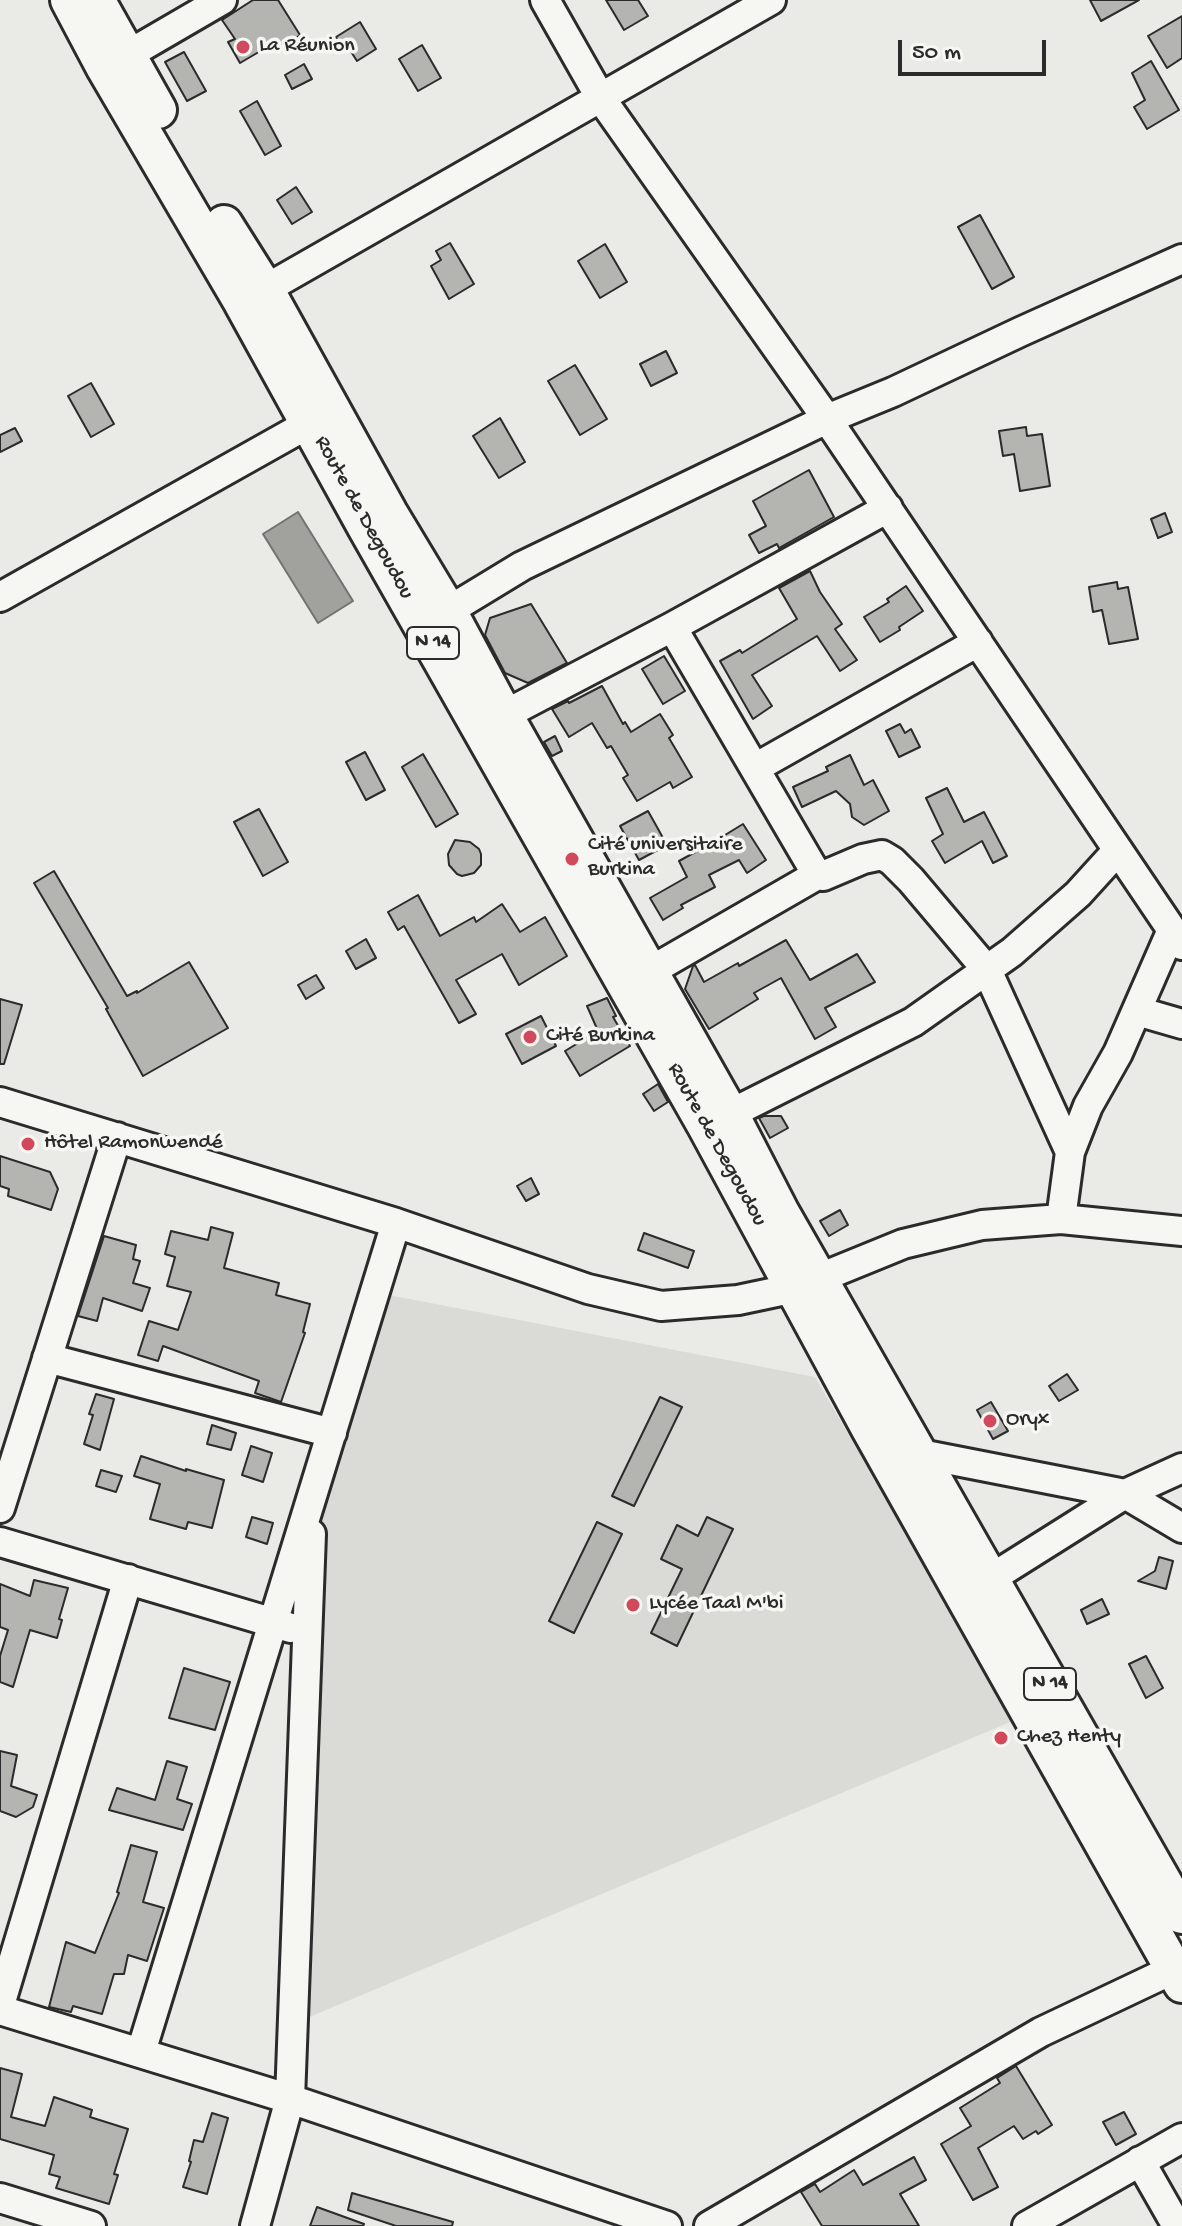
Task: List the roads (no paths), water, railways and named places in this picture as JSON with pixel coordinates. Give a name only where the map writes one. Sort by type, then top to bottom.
[{"type":"main road","name":"Route de Degoudou","points":[[69,0],[116,61],[254,296],[448,611],[492,721]]},
{"type":"main road","name":"Route de Degoudou","points":[[96,0],[116,61]]},
{"type":"main road","name":"Route de Degoudou","points":[[254,296],[310,423],[366,527],[492,721],[808,1284]]},
{"type":"main road","name":"N 14","points":[[808,1284],[881,1445],[1178,1976]]},
{"type":"main road","name":"N 14","points":[[808,1284],[918,1454],[1182,1915]]},
{"type":"street","points":[[116,61],[222,0]]},
{"type":"street","points":[[545,0],[600,97],[827,419],[1177,938],[1088,1106],[1070,1152],[1061,1219]]},
{"type":"street","points":[[254,296],[771,0]]},
{"type":"street","points":[[448,611],[522,566],[827,419],[893,392],[1182,259]]},
{"type":"street","points":[[0,597],[310,423]]},
{"type":"street","points":[[492,721],[672,627],[888,508]]},
{"type":"street","points":[[672,627],[817,875]]},
{"type":"street","points":[[755,768],[978,642]]},
{"type":"street","points":[[718,1120],[913,1022],[1012,952],[1078,894],[1118,850]]},
{"type":"street","points":[[638,978],[817,875],[823,876],[863,859],[882,855],[911,880],[987,970],[1070,1152]]},
{"type":"street","points":[[1137,1011],[1182,1024]]},
{"type":"street","points":[[0,1102],[396,1223],[588,1289],[661,1306],[738,1300],[808,1284],[903,1244],[982,1225],[1061,1219],[1182,1231]]},
{"type":"street","points":[[0,1508],[117,1137]]},
{"type":"street","points":[[141,2052],[396,1223]]},
{"type":"street","points":[[47,1358],[332,1433]]},
{"type":"street","points":[[881,1445],[1125,1494],[1182,1528]]},
{"type":"street","points":[[990,1579],[1125,1494],[1182,1468]]},
{"type":"street","points":[[255,2226],[290,2099],[312,1498]]},
{"type":"street","points":[[0,1542],[307,1633]]},
{"type":"street","points":[[128,1579],[0,2008],[290,2099],[667,2226]]},
{"type":"street","points":[[709,2226],[1041,2032],[1178,1976]]},
{"type":"street","points":[[1027,2226],[1182,2138]]},
{"type":"street","points":[[1140,2161],[1177,2226]]},
{"type":"street","points":[[0,2198],[91,2226]]},
{"type":"place","name":"La Réunion","points":[[243,47]]},
{"type":"place","name":"Cité universitaire Burkina","points":[[572,859]]},
{"type":"place","name":"Cité Burkina","points":[[530,1037]]},
{"type":"place","name":"Hôtel Ramonwendé","points":[[28,1144]]},
{"type":"place","name":"Oryx","points":[[990,1421]]},
{"type":"place","name":"Lycée Taal M'bi","points":[[633,1605]]},
{"type":"place","name":"Chez Henty","points":[[1001,1738]]}]
